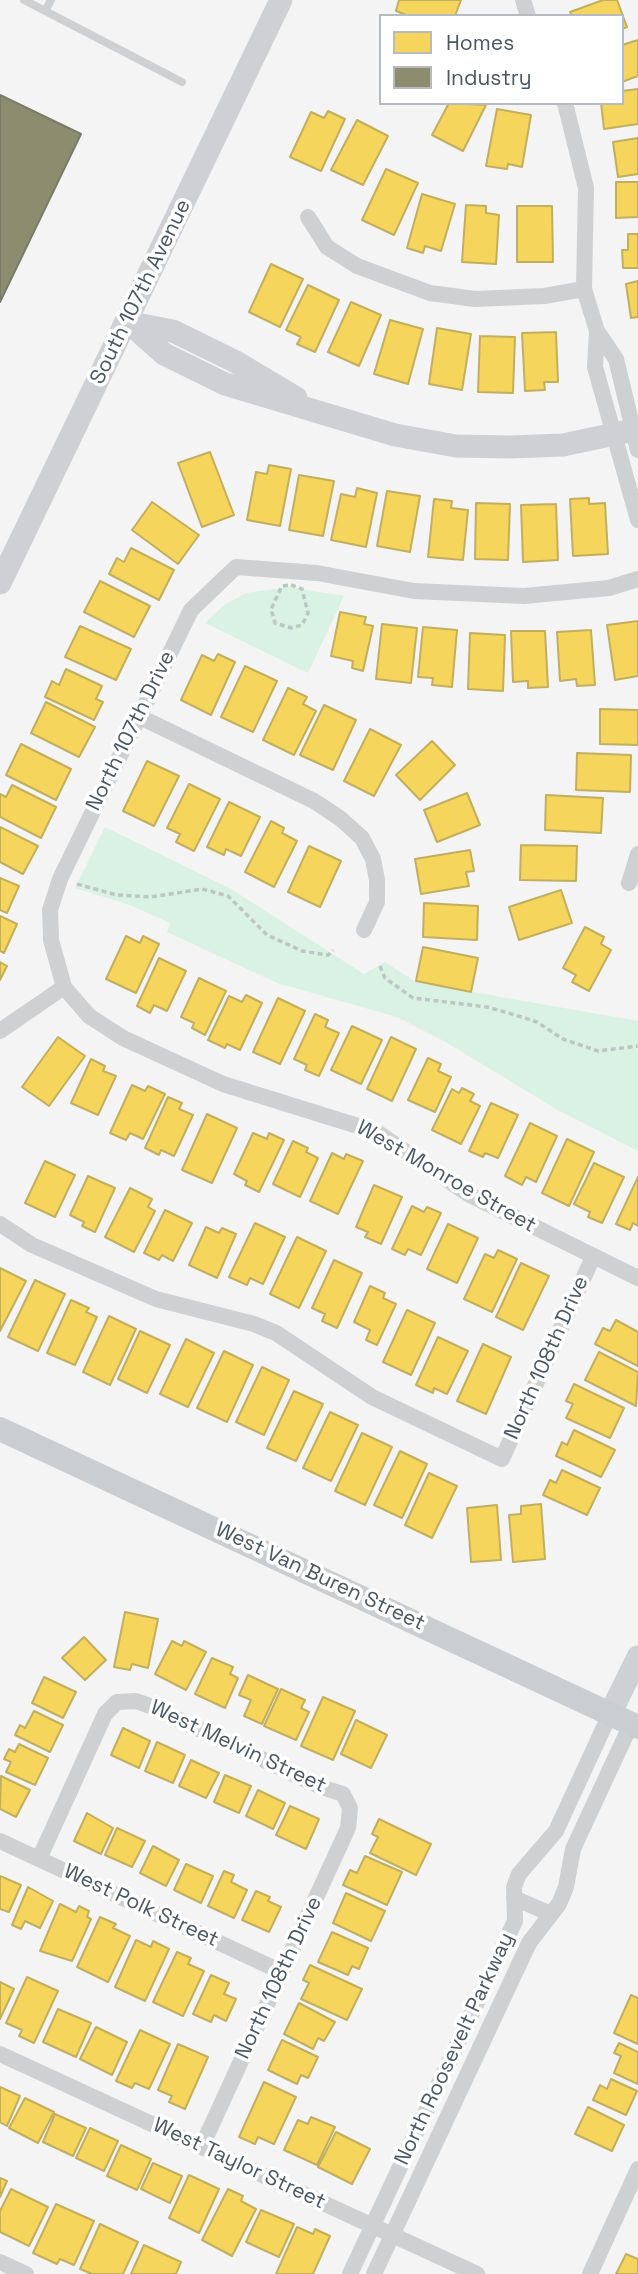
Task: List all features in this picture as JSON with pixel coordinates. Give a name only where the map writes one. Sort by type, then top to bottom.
[{"type":"main road","name":"South 107th Avenue","points":[[0,583],[281,0]]},
{"type":"main road","points":[[128,322],[164,354],[225,384],[395,435],[456,446],[563,445],[631,436]]},
{"type":"main road","name":"West Van Buren Street","points":[[0,1429],[629,1719]]},
{"type":"main road","points":[[629,1719],[638,1657]]},
{"type":"street","points":[[565,105],[586,188],[584,289],[597,331],[595,367],[631,436],[638,520]]},
{"type":"street","points":[[308,217],[327,247],[357,266],[430,293],[475,299],[544,296],[584,289]]},
{"type":"street","name":"North 107th Drive","points":[[50,911],[60,878],[191,610],[236,567],[317,573],[414,591],[524,596],[609,588],[638,579]]},
{"type":"street","points":[[138,716],[314,802],[362,838],[373,859],[377,880],[377,902],[364,930]]},
{"type":"street","points":[[629,883],[638,854]]},
{"type":"street","name":"West Monroe Street","points":[[50,911],[51,940],[64,987],[89,1016],[123,1038],[223,1084],[377,1132],[468,1194],[638,1278]]},
{"type":"street","points":[[0,1031],[64,987]]},
{"type":"street","name":"North 108th Drive","points":[[0,1224],[32,1244],[156,1298],[254,1324],[276,1333],[372,1397],[502,1459],[593,1257]]},
{"type":"street","name":"West Melvin Street","points":[[39,1859],[105,1714],[117,1702],[136,1700],[321,1787],[343,1794],[351,1808]]},
{"type":"street","name":"North Roosevelt Parkway","points":[[350,2274],[515,1921],[514,1898],[519,1874],[555,1831],[629,1719]]},
{"type":"street","name":"North Roosevelt Parkway","points":[[374,2274],[529,1943],[551,1914],[566,1887],[573,1849],[629,1719]]},
{"type":"street","name":"North 108th Drive","points":[[202,2146],[348,1828],[351,1808]]},
{"type":"street","name":"West Polk Street","points":[[0,1840],[282,1972]]},
{"type":"street","points":[[514,1898],[551,1914]]},
{"type":"street","points":[[483,1989],[503,1998]]},
{"type":"street","name":"West Taylor Street","points":[[0,2054],[477,2274]]},
{"type":"street","points":[[590,2274],[638,2168]]},
{"type":"street","points":[[0,2262],[26,2274]]},
{"type":"lane","points":[[24,0],[182,82]]},
{"type":"lane","points":[[45,11],[51,0]]},
{"type":"path","points":[[280,591],[272,604],[273,618],[280,626],[291,628],[306,620],[308,613],[302,589]]},
{"type":"path","points":[[75,883],[117,895],[151,897],[202,889],[228,896],[267,935],[302,951],[328,955],[334,950]]},
{"type":"path","points":[[380,966],[385,978],[413,999],[487,1007],[512,1014],[537,1022],[563,1039],[598,1051],[638,1046]]},
{"type":"green space","points":[[289,587],[344,596],[308,673],[205,623],[223,606],[246,593]]},
{"type":"green space","points":[[105,827],[231,889],[364,974],[385,962],[416,982],[638,1021],[638,1151],[556,1109],[444,1041],[397,1017],[277,983],[167,932],[170,923],[130,905],[75,888]]},
{"type":"building: Homes","points":[[399,0],[461,0],[456,14],[404,14],[396,11]]},
{"type":"building: Homes","points":[[603,0],[617,0],[622,14],[571,14],[570,12]]},
{"type":"building: Homes","points":[[638,40],[638,76],[624,81],[624,44]]},
{"type":"building: Homes","points":[[638,89],[638,124],[604,129],[601,105],[624,105],[624,91]]},
{"type":"building: Homes","points":[[448,105],[486,105],[463,151],[432,135]]},
{"type":"building: Homes","points":[[497,109],[531,115],[522,167],[508,164],[507,169],[486,166]]},
{"type":"building: Homes","points":[[328,111],[345,119],[321,171],[290,157],[311,112],[324,118]]},
{"type":"building: Homes","points":[[357,120],[388,136],[363,185],[331,170]]},
{"type":"building: Homes","points":[[638,138],[638,174],[618,177],[613,142]]},
{"type":"building: Homes","points":[[386,169],[418,183],[394,235],[362,220]]},
{"type":"building: Homes","points":[[616,182],[638,182],[638,217],[616,218]]},
{"type":"building: Homes","points":[[422,194],[455,204],[441,251],[425,246],[423,253],[407,248]]},
{"type":"building: Homes","points":[[466,205],[486,206],[486,213],[499,215],[496,264],[462,262]]},
{"type":"building: Homes","points":[[517,206],[552,206],[553,262],[517,262]]},
{"type":"building: Homes","points":[[628,234],[638,234],[638,268],[623,268],[622,250],[628,250]]},
{"type":"building: Homes","points":[[271,264],[303,279],[280,327],[249,312]]},
{"type":"building: Homes","points":[[638,281],[638,317],[631,318],[626,284]]},
{"type":"building: Homes","points":[[308,285],[339,300],[315,352],[297,344],[301,337],[286,330]]},
{"type":"building: Homes","points":[[351,302],[381,315],[359,366],[328,352]]},
{"type":"building: Homes","points":[[390,320],[423,329],[408,384],[374,374]]},
{"type":"building: Homes","points":[[437,328],[471,334],[462,390],[429,384]]},
{"type":"building: Homes","points":[[556,332],[558,382],[544,382],[545,390],[525,391],[522,333]]},
{"type":"building: Homes","points":[[480,336],[515,337],[513,393],[478,392]]},
{"type":"building: Homes","points":[[210,452],[234,515],[202,527],[178,463]]},
{"type":"building: Homes","points":[[269,465],[291,469],[280,526],[247,520],[256,472],[267,474]]},
{"type":"building: Homes","points":[[299,475],[334,481],[323,536],[289,530]]},
{"type":"building: Homes","points":[[357,488],[377,493],[366,547],[331,540],[341,494],[355,497]]},
{"type":"building: Homes","points":[[387,491],[420,496],[410,552],[377,546]]},
{"type":"building: Homes","points":[[589,498],[589,504],[605,503],[608,554],[573,556],[570,499]]},
{"type":"building: Homes","points":[[434,499],[452,501],[451,508],[468,510],[463,560],[428,557]]},
{"type":"building: Homes","points":[[152,502],[199,535],[178,564],[132,530]]},
{"type":"building: Homes","points":[[476,503],[510,504],[508,560],[475,559]]},
{"type":"building: Homes","points":[[556,504],[558,560],[523,562],[521,505]]},
{"type":"building: Homes","points":[[131,548],[174,570],[159,600],[109,574],[117,558],[124,562]]},
{"type":"building: Homes","points":[[100,581],[150,606],[134,637],[84,612]]},
{"type":"building: Homes","points":[[340,612],[366,617],[364,624],[373,626],[363,671],[352,668],[353,661],[331,656]]},
{"type":"building: Homes","points":[[638,621],[638,676],[615,680],[607,625]]},
{"type":"building: Homes","points":[[382,624],[417,628],[411,683],[376,679]]},
{"type":"building: Homes","points":[[80,626],[131,649],[116,680],[65,657]]},
{"type":"building: Homes","points":[[423,627],[457,630],[452,687],[432,685],[433,678],[418,677]]},
{"type":"building: Homes","points":[[591,630],[595,685],[577,686],[576,679],[560,681],[557,632]]},
{"type":"building: Homes","points":[[511,631],[545,631],[548,687],[528,688],[528,681],[513,682]]},
{"type":"building: Homes","points":[[470,633],[505,635],[503,691],[468,689]]},
{"type":"building: Homes","points":[[218,654],[235,662],[211,715],[181,700],[202,655],[214,661]]},
{"type":"building: Homes","points":[[245,666],[277,681],[253,732],[221,717]]},
{"type":"building: Homes","points":[[66,669],[102,686],[96,699],[103,702],[94,720],[45,697],[52,681],[59,685]]},
{"type":"building: Homes","points":[[288,688],[307,697],[303,704],[316,711],[294,755],[263,740]]},
{"type":"building: Homes","points":[[46,702],[95,727],[79,757],[31,733]]},
{"type":"building: Homes","points":[[324,705],[356,720],[333,770],[300,755]]},
{"type":"building: Homes","points":[[600,709],[638,710],[638,745],[600,744]]},
{"type":"building: Homes","points":[[370,729],[401,745],[374,796],[344,781]]},
{"type":"building: Homes","points":[[432,741],[455,765],[420,800],[396,775]]},
{"type":"building: Homes","points":[[21,744],[71,769],[56,800],[6,775]]},
{"type":"building: Homes","points":[[577,753],[631,755],[630,792],[576,790]]},
{"type":"building: Homes","points":[[147,761],[179,776],[154,826],[123,811]]},
{"type":"building: Homes","points":[[189,784],[220,799],[194,851],[176,842],[180,834],[167,828]]},
{"type":"building: Homes","points":[[12,785],[56,807],[41,838],[0,817],[0,794],[6,797]]},
{"type":"building: Homes","points":[[467,793],[480,825],[437,842],[424,810]]},
{"type":"building: Homes","points":[[546,795],[603,798],[601,833],[545,830]]},
{"type":"building: Homes","points":[[229,802],[260,817],[241,856],[226,849],[224,855],[207,847]]},
{"type":"building: Homes","points":[[271,821],[284,828],[282,833],[297,841],[274,887],[245,872]]},
{"type":"building: Homes","points":[[0,827],[38,846],[23,874],[0,862]]},
{"type":"building: Homes","points":[[521,845],[577,846],[576,881],[520,880]]},
{"type":"building: Homes","points":[[309,846],[341,861],[320,907],[288,892]]},
{"type":"building: Homes","points":[[470,850],[474,871],[466,872],[469,886],[421,894],[415,859]]},
{"type":"building: Homes","points":[[0,878],[19,886],[7,913],[0,910]]},
{"type":"building: Homes","points":[[561,890],[572,923],[519,940],[509,907]]},
{"type":"building: Homes","points":[[424,903],[478,906],[477,940],[423,937]]},
{"type":"building: Homes","points":[[0,916],[17,924],[4,953],[0,951]]},
{"type":"building: Homes","points":[[585,927],[604,937],[601,944],[611,950],[589,991],[572,982],[576,975],[563,968]]},
{"type":"building: Homes","points":[[126,936],[140,943],[143,936],[159,944],[136,993],[106,979]]},
{"type":"building: Homes","points":[[423,947],[478,958],[471,992],[416,981]]},
{"type":"building: Homes","points":[[159,958],[186,971],[167,1011],[154,1005],[150,1013],[137,1006]]},
{"type":"building: Homes","points":[[0,962],[7,966],[0,980]]},
{"type":"building: Homes","points":[[199,978],[226,991],[205,1035],[192,1028],[194,1023],[181,1017]]},
{"type":"building: Homes","points":[[246,995],[262,1003],[240,1050],[227,1044],[225,1048],[208,1040],[229,996],[242,1002]]},
{"type":"building: Homes","points":[[278,998],[305,1011],[280,1064],[253,1052]]},
{"type":"building: Homes","points":[[315,1014],[328,1020],[325,1027],[339,1033],[319,1076],[305,1070],[307,1065],[294,1059]]},
{"type":"building: Homes","points":[[352,1026],[382,1040],[361,1084],[331,1070]]},
{"type":"building: Homes","points":[[58,1037],[85,1056],[49,1106],[22,1087]]},
{"type":"building: Homes","points":[[391,1037],[416,1049],[392,1101],[367,1089]]},
{"type":"building: Homes","points":[[428,1058],[441,1064],[438,1071],[451,1077],[435,1112],[408,1100]]},
{"type":"building: Homes","points":[[91,1059],[105,1066],[103,1071],[116,1076],[98,1115],[71,1103]]},
{"type":"building: Homes","points":[[132,1085],[145,1091],[148,1086],[165,1094],[143,1139],[130,1133],[126,1140],[110,1133]]},
{"type":"building: Homes","points":[[462,1088],[474,1094],[470,1101],[480,1106],[461,1144],[432,1130],[452,1089],[459,1093]]},
{"type":"building: Homes","points":[[168,1097],[182,1103],[179,1109],[193,1115],[174,1156],[161,1150],[159,1155],[145,1148]]},
{"type":"building: Homes","points":[[491,1103],[518,1115],[498,1158],[485,1153],[483,1157],[469,1151]]},
{"type":"building: Homes","points":[[207,1114],[237,1128],[212,1183],[182,1170]]},
{"type":"building: Homes","points":[[530,1123],[557,1136],[536,1182],[526,1177],[522,1185],[505,1176]]},
{"type":"building: Homes","points":[[253,1133],[267,1139],[269,1133],[284,1140],[259,1192],[245,1185],[247,1181],[234,1174]]},
{"type":"building: Homes","points":[[567,1139],[594,1152],[569,1206],[542,1193]]},
{"type":"building: Homes","points":[[293,1141],[308,1148],[306,1152],[318,1158],[300,1197],[273,1184]]},
{"type":"building: Homes","points":[[332,1153],[344,1159],[346,1154],[363,1161],[338,1214],[310,1201]]},
{"type":"building: Homes","points":[[45,1161],[75,1175],[55,1217],[25,1203]]},
{"type":"building: Homes","points":[[594,1163],[624,1177],[602,1223],[588,1217],[590,1212],[574,1204]]},
{"type":"building: Homes","points":[[88,1176],[115,1188],[95,1232],[82,1226],[84,1222],[70,1215]]},
{"type":"building: Homes","points":[[638,1177],[638,1226],[633,1223],[630,1230],[616,1224]]},
{"type":"building: Homes","points":[[374,1185],[402,1197],[381,1244],[365,1237],[368,1232],[356,1227]]},
{"type":"building: Homes","points":[[130,1188],[152,1199],[148,1207],[155,1211],[134,1252],[105,1237]]},
{"type":"building: Homes","points":[[412,1206],[424,1212],[427,1207],[441,1213],[421,1255],[408,1249],[405,1255],[392,1249]]},
{"type":"building: Homes","points":[[165,1210],[192,1223],[173,1261],[162,1255],[159,1260],[144,1253]]},
{"type":"building: Homes","points":[[255,1223],[285,1237],[263,1284],[250,1278],[247,1285],[229,1277]]},
{"type":"building: Homes","points":[[448,1224],[478,1238],[457,1283],[427,1269]]},
{"type":"building: Homes","points":[[206,1227],[219,1233],[222,1228],[236,1234],[217,1278],[189,1265]]},
{"type":"building: Homes","points":[[297,1237],[326,1251],[299,1308],[270,1294]]},
{"type":"building: Homes","points":[[498,1250],[517,1259],[492,1312],[464,1299],[485,1254],[494,1258]]},
{"type":"building: Homes","points":[[334,1260],[362,1273],[337,1328],[322,1321],[325,1314],[312,1308]]},
{"type":"building: Homes","points":[[521,1263],[549,1276],[523,1330],[496,1317]]},
{"type":"building: Homes","points":[[0,1268],[26,1281],[0,1331]]},
{"type":"building: Homes","points":[[35,1280],[65,1294],[38,1351],[8,1337]]},
{"type":"building: Homes","points":[[370,1286],[385,1293],[383,1298],[396,1304],[377,1345],[366,1340],[370,1330],[354,1322]]},
{"type":"building: Homes","points":[[71,1300],[89,1308],[86,1312],[97,1317],[75,1365],[47,1353]]},
{"type":"building: Homes","points":[[407,1310],[435,1323],[411,1375],[383,1362]]},
{"type":"building: Homes","points":[[109,1316],[136,1329],[110,1385],[83,1372]]},
{"type":"building: Homes","points":[[616,1320],[638,1332],[638,1366],[595,1344],[603,1328],[610,1331]]},
{"type":"building: Homes","points":[[140,1331],[170,1345],[147,1393],[118,1379]]},
{"type":"building: Homes","points":[[438,1337],[468,1351],[447,1394],[434,1388],[433,1393],[416,1385]]},
{"type":"building: Homes","points":[[186,1339],[214,1353],[188,1407],[160,1394]]},
{"type":"building: Homes","points":[[483,1344],[511,1357],[486,1414],[457,1401]]},
{"type":"building: Homes","points":[[224,1351],[253,1365],[227,1422],[197,1408]]},
{"type":"building: Homes","points":[[599,1352],[638,1372],[636,1406],[585,1380]]},
{"type":"building: Homes","points":[[262,1367],[289,1380],[264,1435],[236,1422]]},
{"type":"building: Homes","points":[[574,1384],[624,1408],[610,1438],[566,1418],[573,1404],[566,1401]]},
{"type":"building: Homes","points":[[294,1391],[323,1404],[296,1461],[267,1448]]},
{"type":"building: Homes","points":[[330,1412],[358,1425],[331,1481],[303,1468]]},
{"type":"building: Homes","points":[[574,1430],[615,1450],[601,1477],[556,1456],[562,1442],[567,1445]]},
{"type":"building: Homes","points":[[362,1433],[392,1447],[365,1505],[335,1491]]},
{"type":"building: Homes","points":[[400,1451],[427,1464],[402,1518],[374,1505]]},
{"type":"building: Homes","points":[[562,1470],[600,1488],[587,1515],[543,1495],[550,1480],[556,1483]]},
{"type":"building: Homes","points":[[429,1473],[457,1486],[432,1538],[405,1525]]},
{"type":"building: Homes","points":[[541,1504],[545,1559],[513,1562],[509,1515],[521,1514],[521,1506]]},
{"type":"building: Homes","points":[[497,1505],[501,1560],[471,1562],[467,1508]]},
{"type":"building: Homes","points":[[125,1612],[158,1619],[148,1668],[132,1664],[130,1670],[114,1667]]},
{"type":"building: Homes","points":[[84,1637],[106,1660],[85,1680],[62,1658]]},
{"type":"building: Homes","points":[[172,1641],[182,1646],[184,1641],[206,1652],[186,1690],[155,1674]]},
{"type":"building: Homes","points":[[212,1658],[233,1667],[230,1674],[238,1678],[225,1708],[195,1694]]},
{"type":"building: Homes","points":[[248,1675],[278,1689],[262,1724],[244,1716],[251,1700],[239,1695]]},
{"type":"building: Homes","points":[[44,1677],[76,1692],[63,1718],[32,1703]]},
{"type":"building: Homes","points":[[281,1689],[305,1700],[301,1708],[309,1712],[296,1740],[264,1726]]},
{"type":"building: Homes","points":[[323,1697],[355,1711],[333,1760],[301,1746]]},
{"type":"building: Homes","points":[[34,1711],[63,1725],[50,1752],[15,1735],[20,1725],[25,1728]]},
{"type":"building: Homes","points":[[356,1720],[387,1735],[371,1768],[341,1754]]},
{"type":"building: Homes","points":[[123,1728],[150,1741],[139,1768],[111,1755]]},
{"type":"building: Homes","points":[[157,1742],[185,1755],[173,1783],[145,1771]]},
{"type":"building: Homes","points":[[19,1744],[48,1758],[35,1785],[6,1772],[11,1762],[4,1759],[9,1749],[15,1752]]},
{"type":"building: Homes","points":[[191,1760],[219,1773],[206,1798],[179,1786]]},
{"type":"building: Homes","points":[[225,1775],[251,1786],[239,1813],[214,1802]]},
{"type":"building: Homes","points":[[1,1776],[30,1790],[16,1817],[0,1809]]},
{"type":"building: Homes","points":[[258,1790],[285,1803],[273,1829],[246,1816]]},
{"type":"building: Homes","points":[[290,1806],[319,1819],[306,1849],[276,1835]]},
{"type":"building: Homes","points":[[87,1813],[113,1828],[101,1854],[74,1841]]},
{"type":"building: Homes","points":[[379,1819],[431,1844],[416,1875],[370,1853],[378,1837],[372,1834]]},
{"type":"building: Homes","points":[[117,1828],[145,1841],[132,1867],[105,1855]]},
{"type":"building: Homes","points":[[153,1846],[179,1860],[166,1886],[140,1873]]},
{"type":"building: Homes","points":[[365,1856],[402,1872],[387,1905],[343,1885],[350,1870],[357,1873]]},
{"type":"building: Homes","points":[[186,1864],[213,1876],[201,1903],[174,1890]]},
{"type":"building: Homes","points":[[224,1871],[234,1875],[231,1882],[247,1890],[234,1918],[208,1906]]},
{"type":"building: Homes","points":[[0,1876],[21,1885],[9,1912],[0,1909]]},
{"type":"building: Homes","points":[[28,1887],[53,1901],[40,1928],[25,1921],[21,1929],[12,1925]]},
{"type":"building: Homes","points":[[256,1891],[270,1897],[268,1901],[281,1907],[269,1932],[242,1920]]},
{"type":"building: Homes","points":[[346,1893],[385,1911],[371,1941],[333,1923]]},
{"type":"building: Homes","points":[[60,1904],[76,1912],[79,1906],[89,1911],[87,1917],[91,1919],[72,1961],[40,1951]]},
{"type":"building: Homes","points":[[100,1917],[116,1924],[113,1928],[130,1936],[108,1982],[77,1967]]},
{"type":"building: Homes","points":[[332,1932],[368,1948],[359,1969],[352,1966],[348,1975],[318,1962]]},
{"type":"building: Homes","points":[[136,1940],[151,1947],[153,1941],[169,1949],[145,2001],[115,1987]]},
{"type":"building: Homes","points":[[177,1952],[191,1958],[188,1964],[204,1971],[183,2016],[153,2002]]},
{"type":"building: Homes","points":[[310,1965],[362,1989],[347,2020],[301,1999],[309,1983],[303,1980]]},
{"type":"building: Homes","points":[[211,1975],[229,1983],[224,1994],[236,1999],[226,2021],[214,2015],[211,2022],[193,2014]]},
{"type":"building: Homes","points":[[27,1977],[58,1991],[34,2043],[19,2036],[22,2030],[6,2023]]},
{"type":"building: Homes","points":[[0,1982],[14,1989],[0,2019]]},
{"type":"building: Homes","points":[[631,1995],[638,1998],[638,2044],[614,2033]]},
{"type":"building: Homes","points":[[299,2003],[335,2022],[324,2041],[318,2038],[313,2049],[284,2034]]},
{"type":"building: Homes","points":[[58,2009],[91,2023],[76,2057],[43,2042]]},
{"type":"building: Homes","points":[[96,2027],[127,2042],[112,2075],[80,2059]]},
{"type":"building: Homes","points":[[140,2030],[170,2044],[149,2089],[135,2083],[132,2088],[116,2081]]},
{"type":"building: Homes","points":[[282,2040],[318,2057],[308,2078],[301,2075],[297,2084],[268,2070]]},
{"type":"building: Homes","points":[[619,2043],[638,2052],[638,2084],[614,2073],[621,2056],[614,2053]]},
{"type":"building: Homes","points":[[178,2044],[208,2057],[185,2109],[169,2102],[172,2096],[158,2090]]},
{"type":"building: Homes","points":[[611,2079],[637,2091],[626,2115],[593,2100],[600,2085],[607,2089]]},
{"type":"building: Homes","points":[[264,2082],[296,2097],[274,2144],[258,2137],[255,2144],[239,2137]]},
{"type":"building: Homes","points":[[0,2087],[20,2096],[7,2126],[0,2122]]},
{"type":"building: Homes","points":[[25,2098],[54,2112],[38,2143],[9,2128]]},
{"type":"building: Homes","points":[[588,2107],[624,2125],[612,2151],[575,2134]]},
{"type":"building: Homes","points":[[55,2114],[86,2128],[73,2156],[43,2142]]},
{"type":"building: Homes","points":[[311,2117],[335,2127],[317,2165],[284,2150],[298,2120],[308,2124]]},
{"type":"building: Homes","points":[[90,2128],[118,2141],[104,2171],[76,2158]]},
{"type":"building: Homes","points":[[336,2132],[370,2149],[352,2184],[318,2167]]},
{"type":"building: Homes","points":[[121,2145],[151,2159],[137,2190],[107,2176]]},
{"type":"building: Homes","points":[[153,2163],[182,2176],[170,2203],[141,2189]]},
{"type":"building: Homes","points":[[189,2175],[219,2189],[199,2233],[169,2218]]},
{"type":"building: Homes","points":[[0,2178],[7,2181],[0,2197]]},
{"type":"building: Homes","points":[[11,2189],[48,2207],[29,2246],[0,2232],[0,2211]]},
{"type":"building: Homes","points":[[228,2189],[243,2196],[241,2201],[256,2209],[232,2256],[202,2240]]},
{"type":"building: Homes","points":[[56,2204],[94,2221],[74,2265],[60,2259],[57,2264],[33,2253]]},
{"type":"building: Homes","points":[[261,2210],[294,2224],[279,2257],[246,2242]]},
{"type":"building: Homes","points":[[100,2224],[138,2242],[123,2274],[92,2274],[80,2269]]},
{"type":"building: Homes","points":[[297,2227],[313,2234],[315,2229],[330,2236],[313,2274],[276,2274]]},
{"type":"building: Homes","points":[[144,2245],[181,2262],[176,2274],[131,2274]]},
{"type":"building: Homes","points":[[626,2254],[638,2259],[638,2274],[616,2274]]},
{"type":"building: Industry","points":[[0,95],[81,134],[0,302]]}]
